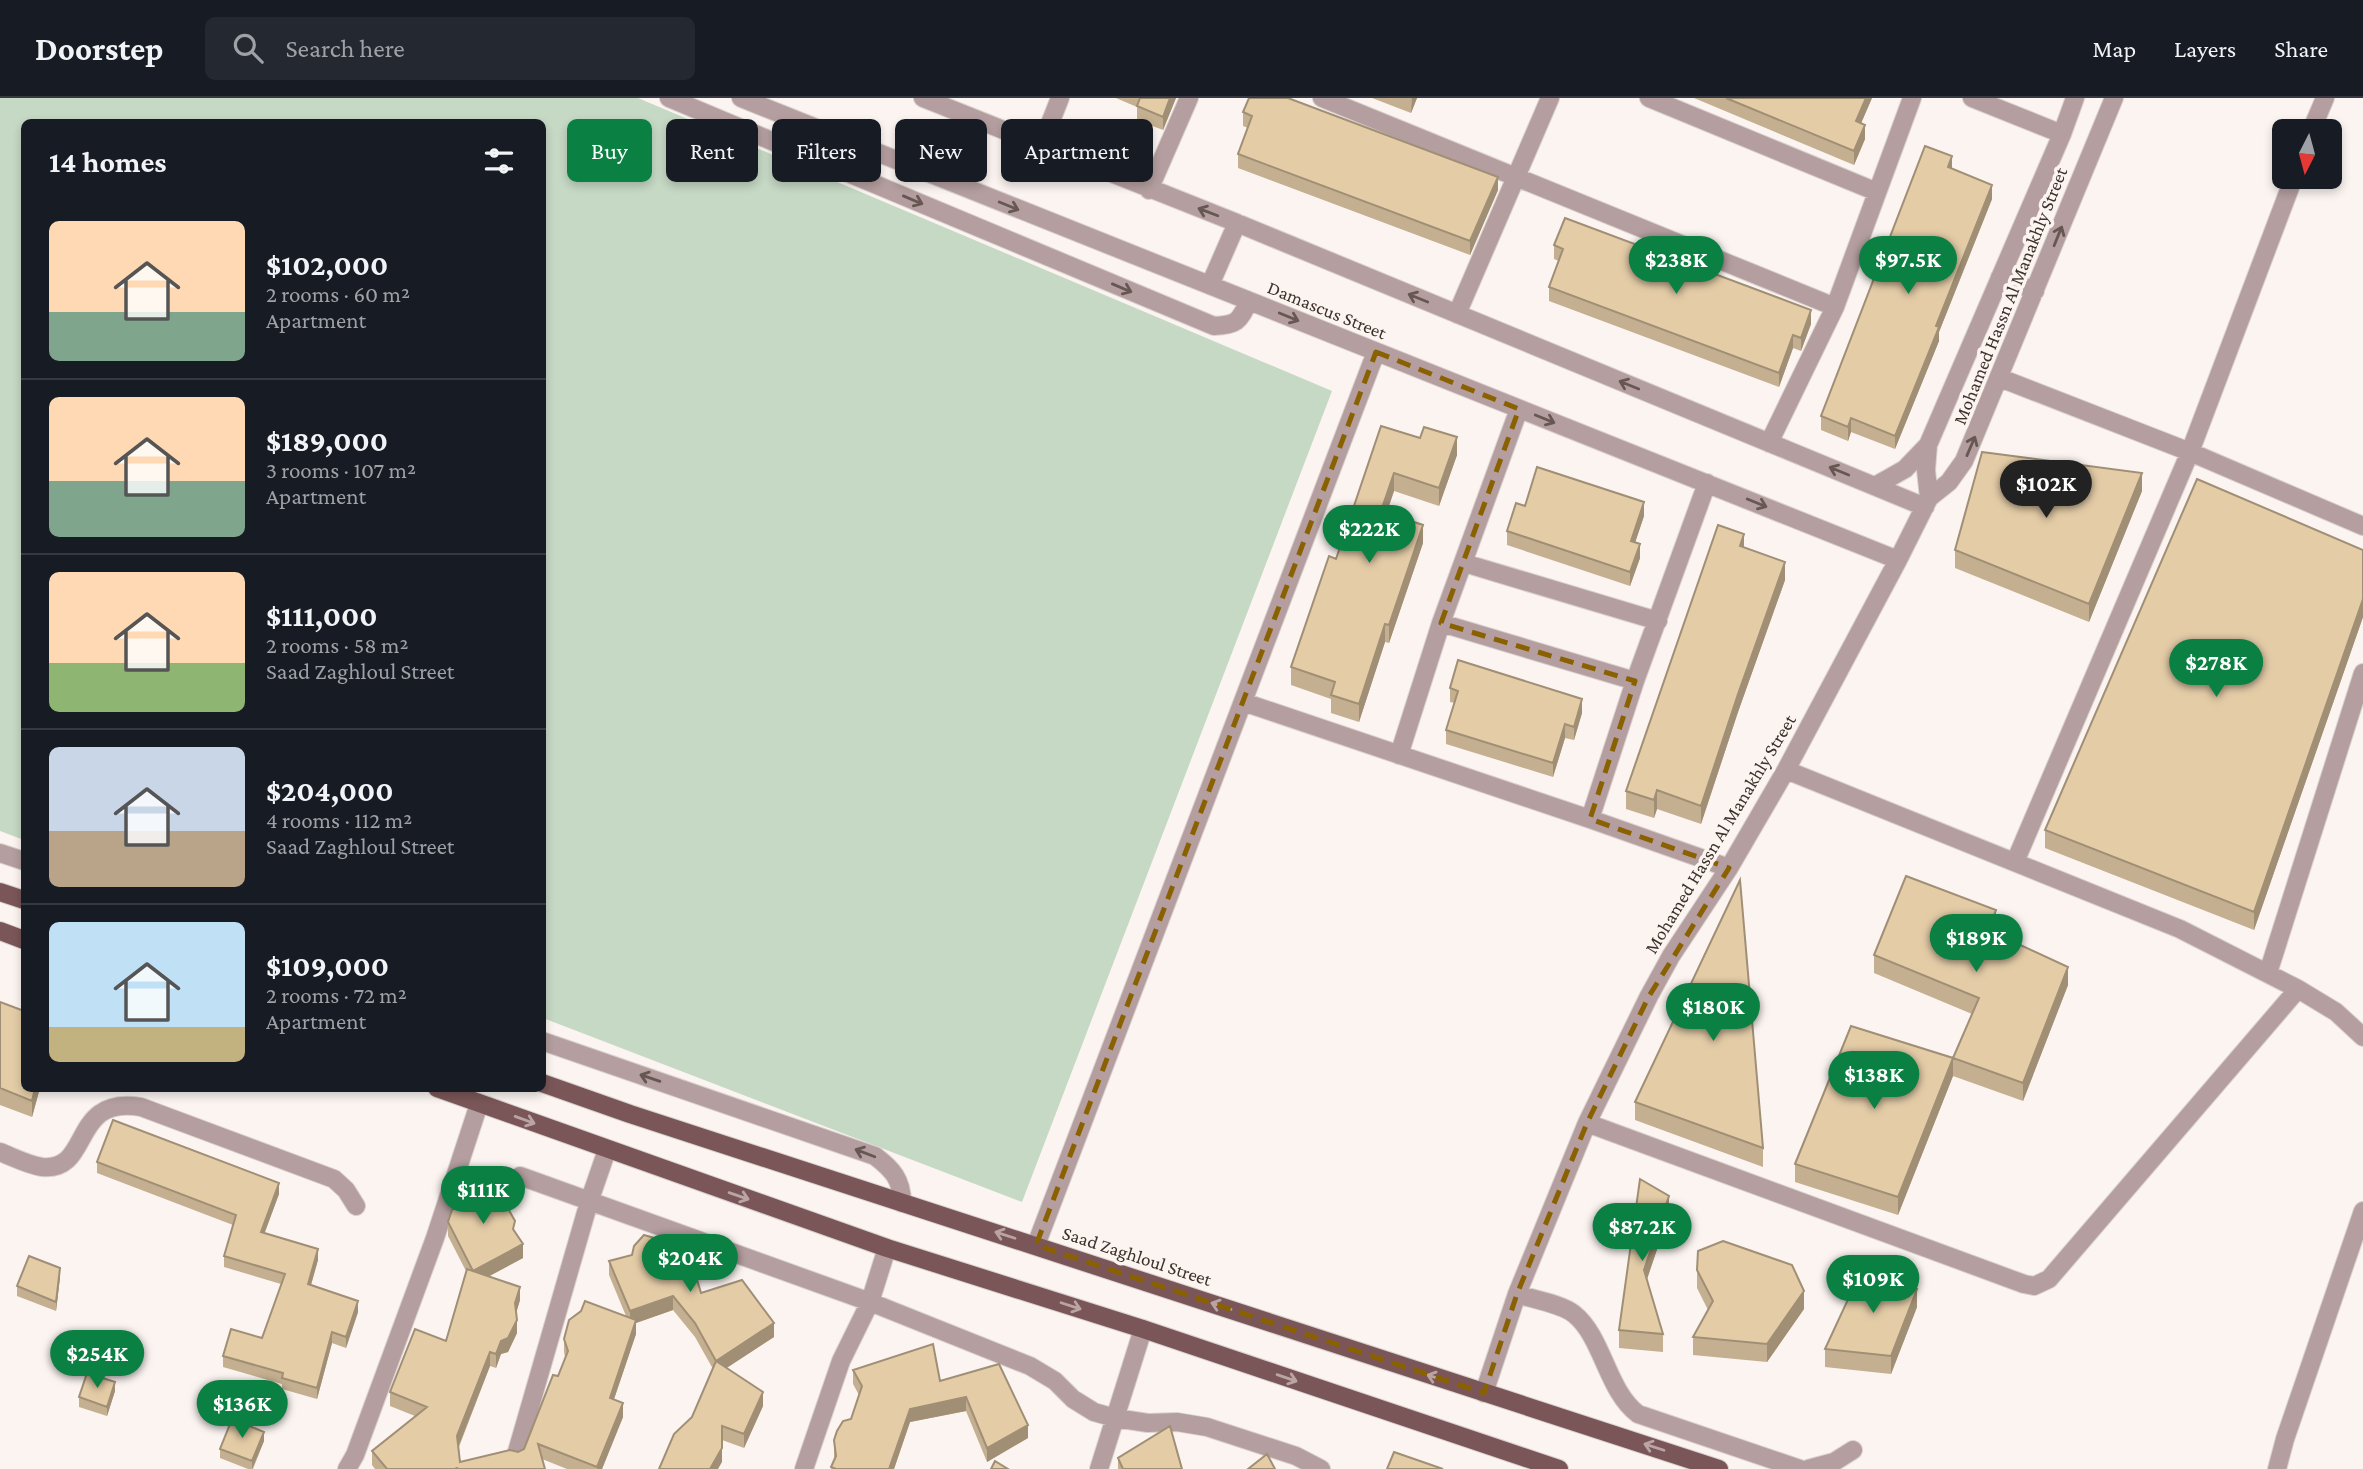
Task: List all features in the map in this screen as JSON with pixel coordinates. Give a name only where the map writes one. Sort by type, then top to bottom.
[{"type":"main road","points":[[0,892],[21,900]]},
{"type":"main road","points":[[0,931],[21,939]]},
{"type":"main road","name":"Saad Zaghloul Street","points":[[546,1084],[1719,1469]]},
{"type":"main road","points":[[448,1092],[887,1248],[1143,1329],[1559,1469]]},
{"type":"street","points":[[669,98],[1214,326],[1235,323],[1249,301]]},
{"type":"street","name":"Damascus Street","points":[[741,98],[1898,560]]},
{"type":"street","points":[[923,98],[1001,130]]},
{"type":"street","points":[[1052,119],[1060,98]]},
{"type":"street","points":[[1149,190],[1189,98]]},
{"type":"street","points":[[1322,98],[1835,307]]},
{"type":"street","points":[[1457,314],[1550,98]]},
{"type":"street","points":[[1649,98],[1877,192]]},
{"type":"street","points":[[1769,443],[1835,307],[1912,98]]},
{"type":"street","points":[[1972,98],[2064,129],[2063,98]]},
{"type":"street","name":"Mohamed Hassn Al Manakhly Street","points":[[1927,502],[1928,445],[2075,98]]},
{"type":"street","name":"Mohamed Hassn Al Manakhly Street","points":[[1484,1393],[1517,1294],[1587,1123],[1648,996],[1729,868],[1786,770],[1927,502],[1949,482],[1964,461],[2113,98]]},
{"type":"street","points":[[2315,119],[2320,102]]},
{"type":"street","points":[[1129,182],[1237,223],[1875,486],[1927,502]]},
{"type":"street","points":[[2015,862],[2190,452],[2289,189]]},
{"type":"street","points":[[970,225],[983,195]]},
{"type":"street","points":[[1210,285],[1237,223]]},
{"type":"street","points":[[2000,277],[2035,291]]},
{"type":"street","points":[[1036,1245],[1376,352]]},
{"type":"street","points":[[2000,378],[2190,452],[2363,526]]},
{"type":"street","points":[[1399,755],[1441,623],[1518,409]]},
{"type":"street","points":[[1875,486],[1905,469],[1928,445]]},
{"type":"street","points":[[1590,818],[1635,681],[1707,483]]},
{"type":"street","points":[[1464,563],[1658,621]]},
{"type":"street","points":[[1441,623],[1635,681]]},
{"type":"street","points":[[2268,973],[2363,673]]},
{"type":"street","points":[[1243,702],[1590,818],[1729,868]]},
{"type":"street","points":[[1786,770],[2180,929],[2298,989],[2336,1012],[2363,1037]]},
{"type":"street","points":[[0,853],[21,860]]},
{"type":"street","points":[[1587,1123],[2034,1286],[2049,1279],[2298,989]]},
{"type":"street","points":[[546,1042],[875,1156],[893,1170],[899,1180],[902,1203]]},
{"type":"street","points":[[346,1469],[355,1455],[435,1238],[479,1104]]},
{"type":"street","points":[[0,1152],[41,1167],[59,1164],[76,1150],[93,1118],[104,1110],[129,1105],[141,1107],[334,1179],[346,1190],[356,1206]]},
{"type":"street","points":[[516,1455],[589,1202],[607,1150]]},
{"type":"street","points":[[520,1176],[870,1302],[1030,1366],[1055,1381],[1073,1399],[1094,1412],[1148,1423],[1177,1422],[1207,1427],[1296,1456],[1321,1469]]},
{"type":"street","points":[[2277,1469],[2363,1211]]},
{"type":"street","points":[[804,1469],[841,1361],[870,1302],[887,1248]]},
{"type":"street","points":[[1517,1294],[1572,1312],[1589,1332],[1625,1402],[1638,1414],[1800,1469]]},
{"type":"street","points":[[1099,1469],[1143,1329]]},
{"type":"street","points":[[1808,1469],[1833,1462],[1853,1450]]},
{"type":"highlighted area","points":[[1376,352],[1519,409],[1441,623],[1635,681],[1590,819],[1729,868],[1649,996],[1587,1123],[1517,1294],[1484,1393],[1036,1245]]},
{"type":"green space","points":[[0,98],[638,98],[688,119],[666,119],[666,182],[758,182],[758,149],[772,155],[772,182],[837,182],[1332,391],[1022,1202],[546,1019],[546,119],[21,119],[21,839],[0,831]]},
{"type":"building","points":[[1140,98],[1170,98],[1163,117],[1137,106]]},
{"type":"building","points":[[1249,98],[1288,98],[1498,177],[1470,241],[1238,154],[1252,116],[1243,112]]},
{"type":"building","points":[[1726,98],[1866,98],[1856,121],[1865,125],[1854,151]]},
{"type":"building","points":[[1925,146],[1952,156],[1948,167],[1992,185],[1895,436],[1851,418],[1848,427],[1821,416]]},
{"type":"building","points":[[1565,218],[1811,310],[1801,338],[1793,335],[1779,373],[1549,287],[1563,249],[1554,245]]},
{"type":"building","points":[[1381,426],[1420,438],[1424,427],[1457,437],[1439,488],[1394,473],[1381,511],[1423,525],[1389,625],[1385,624],[1359,704],[1331,695],[1335,682],[1291,667],[1329,556],[1336,559]]},
{"type":"building","points":[[1982,452],[2142,473],[2089,604],[1955,550]]},
{"type":"building","points":[[1537,467],[1644,502],[1631,541],[1640,544],[1630,572],[1507,531],[1516,503],[1525,506]]},
{"type":"building","points":[[2197,479],[2363,550],[2363,599],[2254,912],[2045,830]]},
{"type":"building","points":[[1718,525],[1744,534],[1740,546],[1785,562],[1701,806],[1657,790],[1654,800],[1626,791]]},
{"type":"building","points":[[1458,660],[1582,699],[1574,727],[1565,724],[1553,763],[1446,730],[1458,691],[1450,688]]},
{"type":"building","points":[[1906,876],[1996,910],[1988,930],[2068,967],[2023,1083],[1953,1058],[1979,998],[1874,955]]},
{"type":"building","points":[[1740,880],[1763,1148],[1635,1102]]},
{"type":"building","points":[[0,1002],[21,1010],[21,1092],[34,1092],[32,1101],[0,1088]]},
{"type":"building","points":[[1851,1026],[1953,1058],[1898,1197],[1795,1164]]},
{"type":"building","points":[[113,1120],[279,1183],[261,1232],[318,1249],[308,1284],[358,1301],[346,1337],[332,1332],[317,1388],[282,1378],[283,1373],[223,1356],[231,1329],[262,1338],[285,1274],[224,1256],[236,1215],[97,1162]]},
{"type":"building","points":[[1640,1179],[1669,1196],[1644,1270],[1663,1334],[1619,1330]]},
{"type":"building","points":[[486,1180],[495,1197],[501,1196],[515,1221],[513,1229],[523,1244],[473,1271],[448,1222],[452,1210],[459,1206],[455,1200],[467,1195],[464,1191]]},
{"type":"building","points":[[644,1235],[665,1241],[684,1236],[701,1293],[742,1280],[774,1323],[716,1361],[695,1323],[673,1296],[630,1311],[609,1261],[632,1255],[634,1246]]},
{"type":"building","points":[[1723,1241],[1792,1265],[1804,1291],[1767,1344],[1693,1337],[1713,1301],[1697,1270],[1698,1251]]},
{"type":"building","points":[[29,1256],[60,1268],[56,1302],[17,1286]]},
{"type":"building","points":[[1864,1265],[1917,1289],[1891,1356],[1825,1349]]},
{"type":"building","points":[[467,1269],[520,1287],[515,1303],[517,1320],[508,1338],[501,1341],[496,1354],[490,1352],[457,1436],[460,1462],[524,1449],[553,1375],[558,1376],[568,1351],[564,1339],[569,1320],[581,1311],[585,1301],[636,1320],[610,1398],[623,1403],[597,1467],[538,1444],[545,1469],[387,1469],[372,1451],[427,1407],[390,1392],[415,1329],[446,1341]]},
{"type":"building","points":[[933,1344],[940,1381],[999,1364],[1028,1425],[987,1448],[966,1397],[910,1409],[889,1469],[831,1467],[836,1456],[834,1440],[837,1431],[843,1421],[851,1419],[862,1386],[853,1370]]},
{"type":"building","points":[[716,1361],[763,1392],[744,1434],[722,1426],[722,1448],[710,1469],[659,1469],[674,1434],[692,1417]]},
{"type":"building","points":[[87,1373],[115,1382],[107,1407],[79,1397]]},
{"type":"building","points":[[232,1419],[264,1432],[252,1461],[220,1449]]},
{"type":"building","points":[[1170,1426],[1182,1469],[1123,1469],[1118,1458]]},
{"type":"building","points":[[1394,1452],[1443,1469],[1387,1469]]},
{"type":"building","points":[[1267,1454],[1275,1469],[1248,1469]]},
{"type":"building","points":[[995,1461],[1008,1469],[991,1469]]}]
